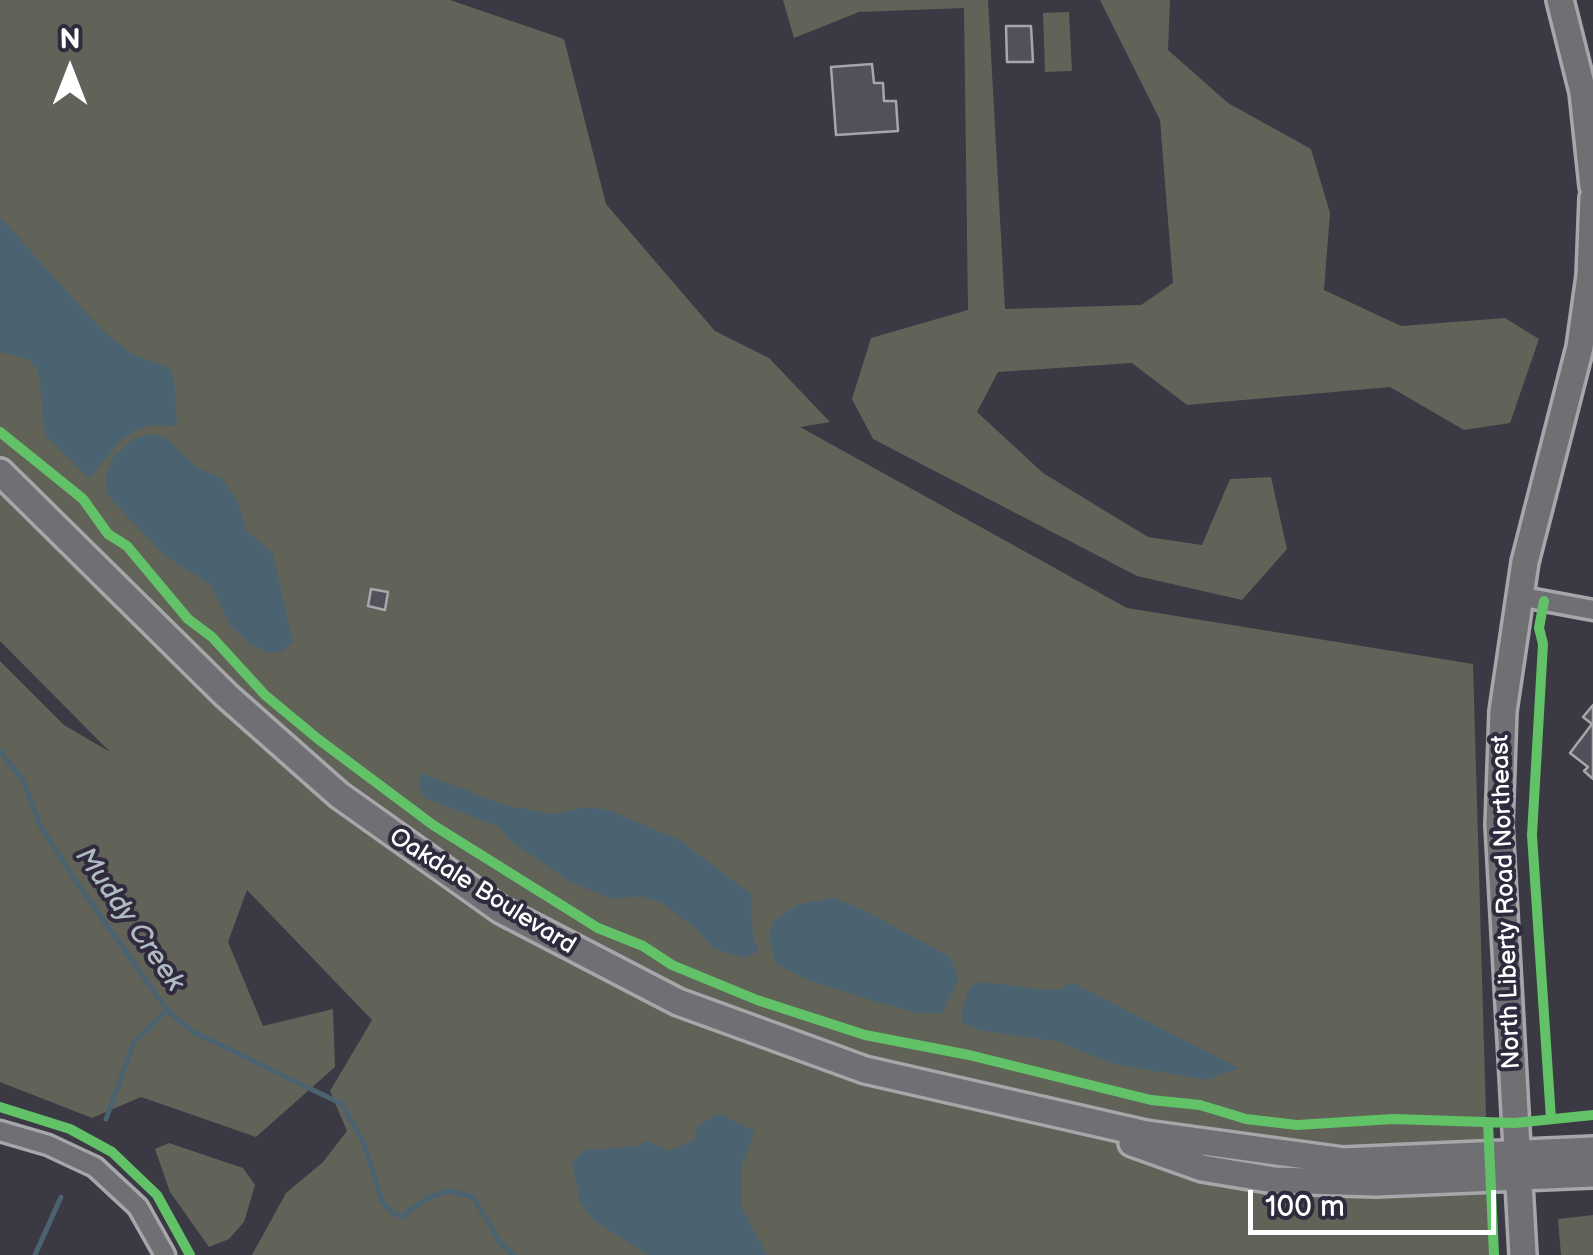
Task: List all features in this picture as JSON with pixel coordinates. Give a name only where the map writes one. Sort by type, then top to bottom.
[{"type":"main road","points":[[1560,0],[1588,91],[1593,186]]},
{"type":"main road","name":"North Liberty Road Northeast","points":[[1523,1255],[1500,825],[1502,711],[1518,596],[1580,347],[1590,276],[1593,198]]},
{"type":"main road","name":"Oakdale Boulevard","points":[[0,472],[300,764],[404,846],[501,910],[632,981],[770,1039],[897,1079],[1076,1121],[1309,1159],[1517,1166]]},
{"type":"main road","points":[[1517,1166],[1593,1150]]},
{"type":"main road","points":[[1517,1166],[1593,1174]]},
{"type":"street","points":[[1518,596],[1591,610]]},
{"type":"street","points":[[0,1131],[48,1145],[95,1167],[138,1207],[165,1255]]},
{"type":"shaded area","points":[[0,0],[450,0],[564,39],[606,204],[715,331],[769,358],[830,422],[800,427],[1127,608],[1473,664],[1490,1255],[252,1255],[286,1193],[323,1162],[347,1131],[330,1091],[372,1020],[247,890],[228,942],[263,1026],[333,1009],[335,1067],[256,1137],[141,1097],[92,1118],[0,1082],[0,661],[64,725],[110,752],[0,641]]},
{"type":"shaded area","points":[[783,0],[988,0],[1005,309],[1141,305],[1173,283],[1160,120],[1100,0],[1170,0],[1168,50],[1228,103],[1311,149],[1330,213],[1324,290],[1401,326],[1505,318],[1539,339],[1510,423],[1464,430],[1390,387],[1187,405],[1132,363],[998,372],[977,412],[1043,473],[1148,537],[1202,545],[1230,479],[1271,477],[1287,549],[1242,600],[1137,576],[873,439],[852,399],[871,338],[968,310],[964,8],[859,12],[794,38]]},
{"type":"shaded area","points":[[1069,12],[1072,71],[1045,72],[1043,13]]},
{"type":"shaded area","points":[[169,1143],[243,1168],[255,1185],[244,1222],[229,1239],[209,1247],[170,1192],[155,1149]]},
{"type":"shaded area","points":[[1593,1215],[1593,1255],[1561,1255],[1558,1219]]},
{"type":"water","points":[[0,217],[100,328],[132,354],[169,368],[174,377],[177,426],[151,425],[136,430],[118,443],[90,479],[45,435],[38,370],[27,359],[0,352]]},
{"type":"water","points":[[148,434],[166,438],[198,468],[222,478],[238,502],[247,531],[273,554],[293,642],[283,651],[269,653],[250,644],[231,626],[210,584],[165,556],[108,496],[105,478],[114,456],[132,440]]},
{"type":"water","points":[[421,773],[508,806],[553,814],[588,807],[609,810],[681,841],[751,894],[753,937],[759,951],[745,958],[725,952],[712,947],[693,926],[661,903],[641,896],[614,899],[572,883],[509,840],[499,827],[425,798],[418,784]]},
{"type":"water","points":[[834,898],[950,957],[959,979],[942,1013],[918,1013],[880,1003],[806,979],[776,964],[768,936],[774,920],[799,904]]},
{"type":"water","points":[[983,982],[1047,990],[1062,989],[1071,982],[1239,1068],[1207,1080],[1114,1064],[1056,1041],[977,1030],[962,1022],[962,1010],[970,986]]},
{"type":"water","points":[[719,1113],[755,1132],[742,1164],[742,1208],[767,1255],[648,1255],[594,1221],[580,1202],[572,1163],[584,1150],[637,1146],[647,1141],[668,1151],[695,1140],[696,1127]]},
{"type":"building","points":[[1006,26],[1031,26],[1033,62],[1007,62]]},
{"type":"building","points":[[872,64],[874,83],[883,83],[884,101],[896,101],[898,131],[836,135],[831,67]]},
{"type":"building","points":[[371,589],[388,592],[385,610],[368,606]]},
{"type":"building","points":[[1593,705],[1593,779],[1584,771],[1588,767],[1570,753],[1592,724],[1583,717]]},
{"type":"waterway","name":"Muddy Creek","points":[[0,751],[23,780],[40,825],[75,880],[167,1010],[193,1032],[342,1104],[364,1143],[382,1201],[391,1212],[402,1217],[429,1197],[450,1191],[473,1197],[500,1242],[513,1255]]},
{"type":"waterway","points":[[106,1119],[134,1042],[166,1011]]},
{"type":"waterway","points":[[35,1255],[61,1197]]},
{"type":"cycle path","points":[[0,432],[83,499],[108,534],[127,546],[188,619],[212,637],[265,695],[318,739],[433,825],[598,928],[643,946],[672,965],[757,1000],[865,1035],[969,1055],[1151,1100],[1200,1105],[1246,1119],[1297,1125],[1393,1119],[1515,1123],[1593,1115]]},
{"type":"cycle path","points":[[1544,601],[1539,628],[1543,644],[1532,835],[1551,1119]]},
{"type":"cycle path","points":[[0,1107],[70,1129],[112,1152],[157,1195],[190,1255]]},
{"type":"cycle path","points":[[1488,1123],[1494,1255]]}]
